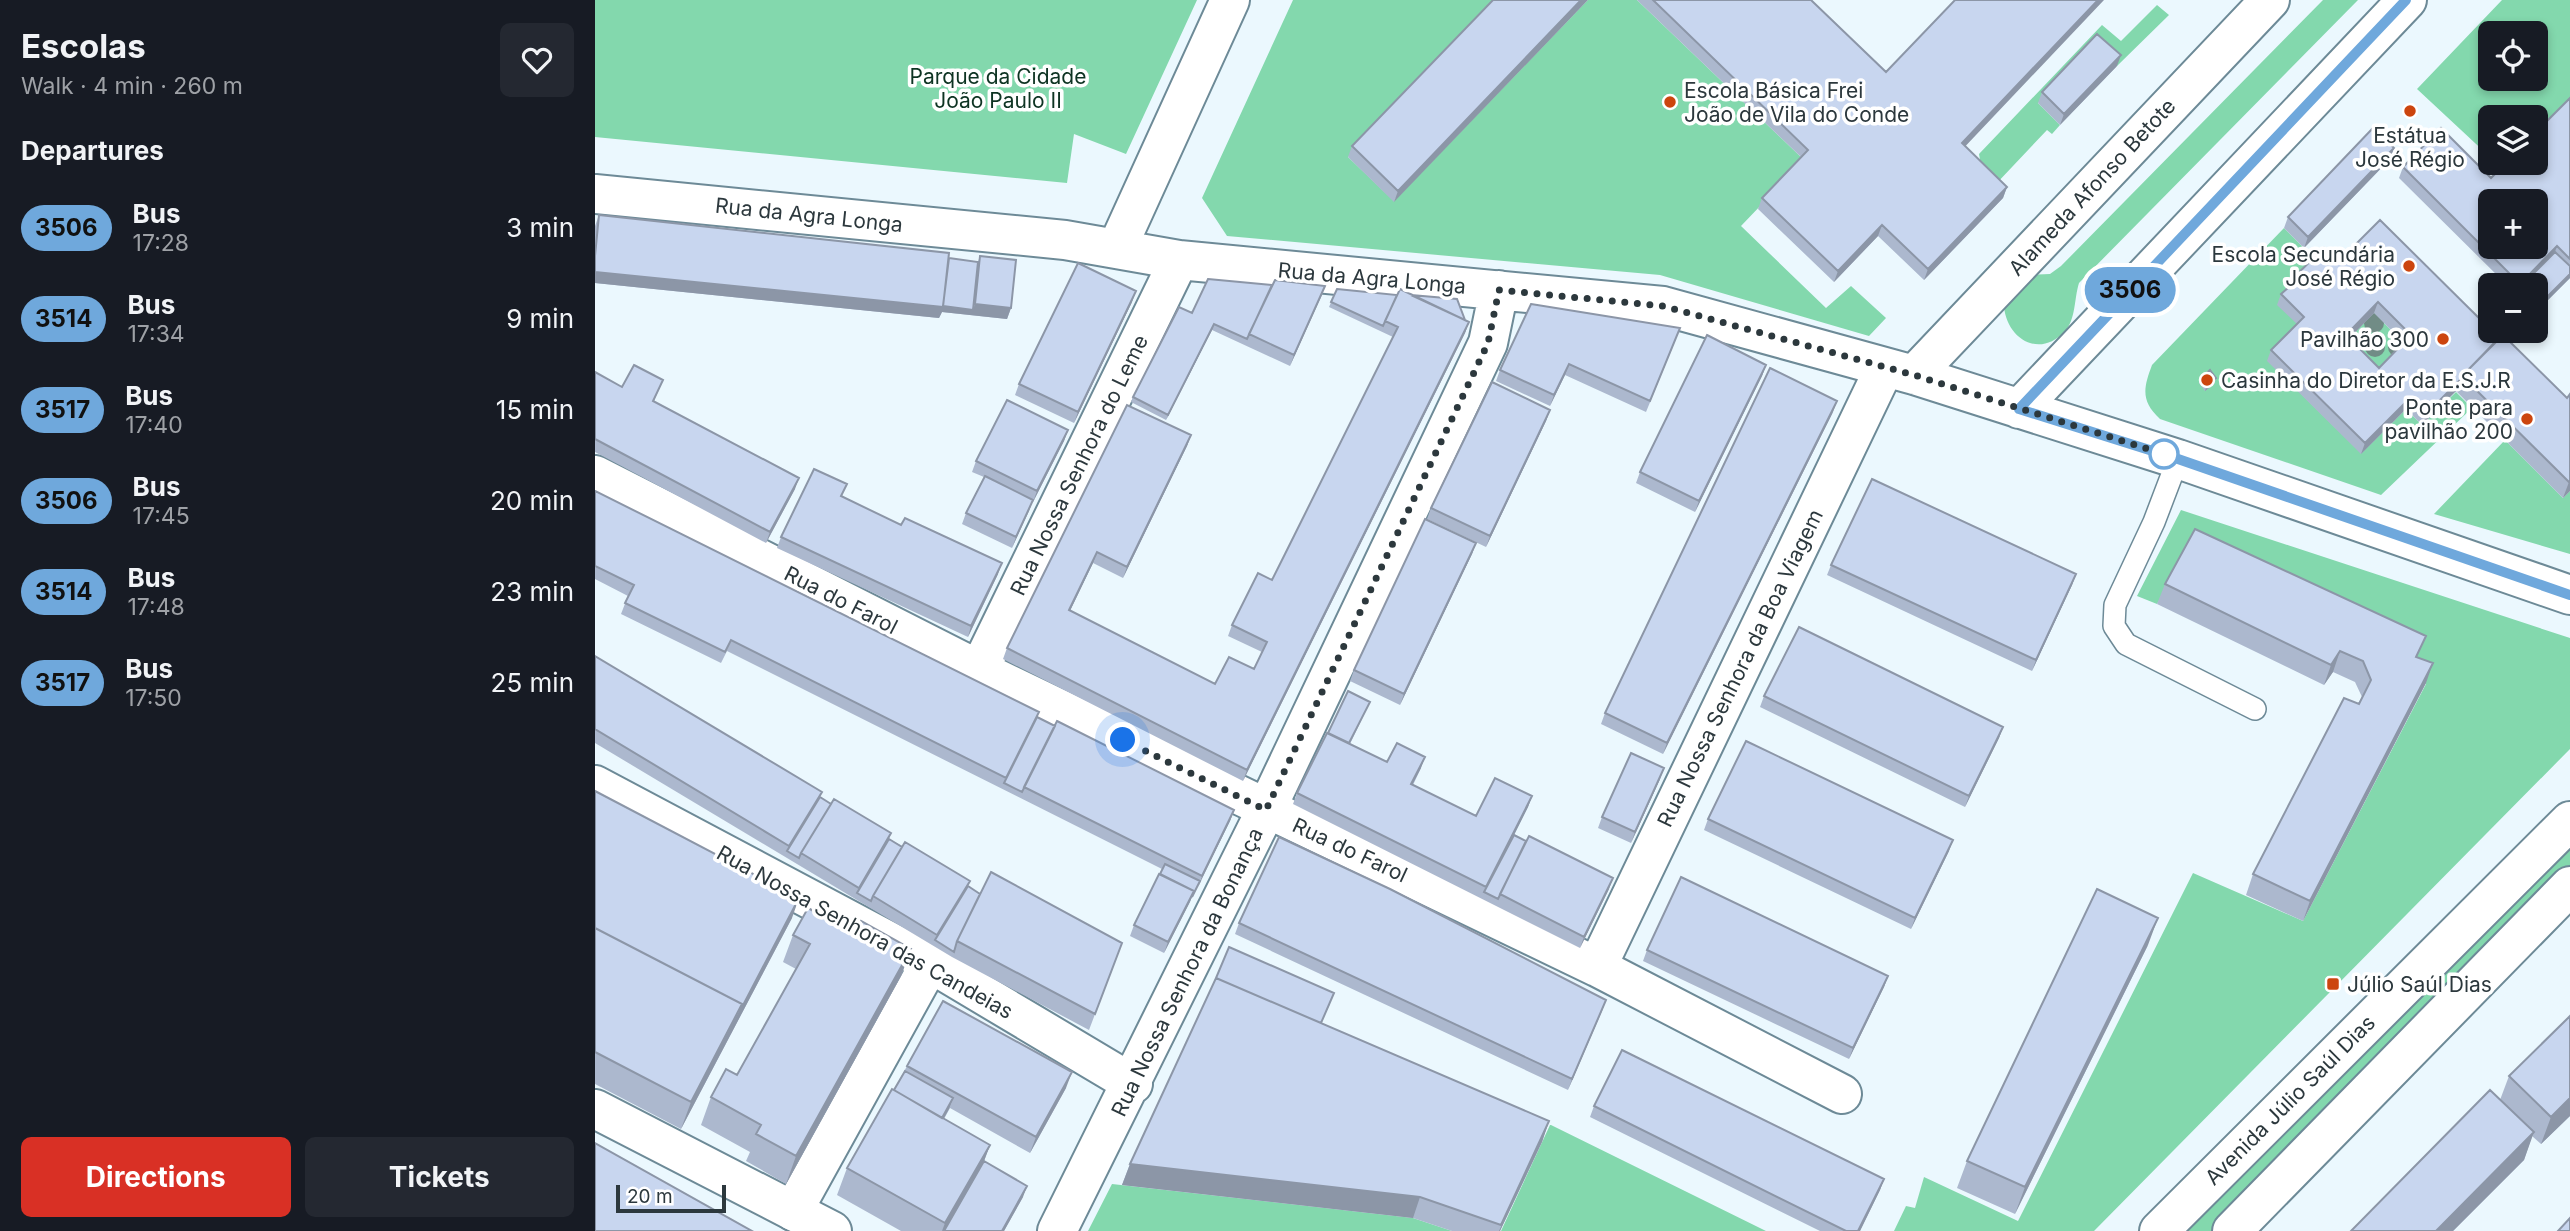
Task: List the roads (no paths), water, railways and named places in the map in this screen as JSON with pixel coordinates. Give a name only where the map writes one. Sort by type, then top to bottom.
[{"type":"street","points":[[1117,248],[1230,0]]},
{"type":"street","name":"Alameda Afonso Betote","points":[[1899,372],[2270,0]]},
{"type":"street","points":[[2019,409],[2407,0]]},
{"type":"street","name":"Rua da Agra Longa","points":[[595,194],[1065,240],[1179,260],[1663,306],[1899,372],[2178,459],[2570,595]]},
{"type":"street","name":"Rua Nossa Senhora do Leme","points":[[979,670],[1179,260]]},
{"type":"street","name":"Rua Nossa Senhora da Bonança","points":[[1057,1231],[1133,1084],[1266,810],[1488,343],[1499,290]]},
{"type":"street","name":"Rua Nossa Senhora da Boa Viagem","points":[[1597,967],[1899,372]]},
{"type":"street","name":"Rua do Farol","points":[[595,475],[979,670],[1597,967],[1842,1094]]},
{"type":"street","name":"Rua Nossa Senhora das Candeias","points":[[595,785],[930,963],[1133,1084]]},
{"type":"street","name":"Avenida Júlio Saúl Dias","points":[[2159,1231],[2570,821]]},
{"type":"street","points":[[2232,1231],[2570,886]]},
{"type":"street","points":[[793,1210],[930,963]]},
{"type":"street","points":[[595,1109],[832,1231]]},
{"type":"lane","points":[[2178,459],[2154,522],[2115,605],[2114,626],[2126,644],[2255,709]]},
{"type":"place","name":"Escola Básica Frei João de Vila do Conde","points":[[1670,102]]},
{"type":"place","name":"Estátua José Régio","points":[[2410,111]]},
{"type":"place","name":"Escola Secundária José Régio","points":[[2409,266]]},
{"type":"place","name":"Pavilhão 300","points":[[2443,339]]},
{"type":"place","name":"Casinha do Diretor da E.S.J.R","points":[[2207,380]]},
{"type":"place","name":"Ponte para pavilhão 200","points":[[2527,419]]},
{"type":"place","name":"Júlio Saúl Dias","points":[[2333,984]]},
{"type":"park label","name":"Parque da Cidade João Paulo II","points":[[998,88]]}]
